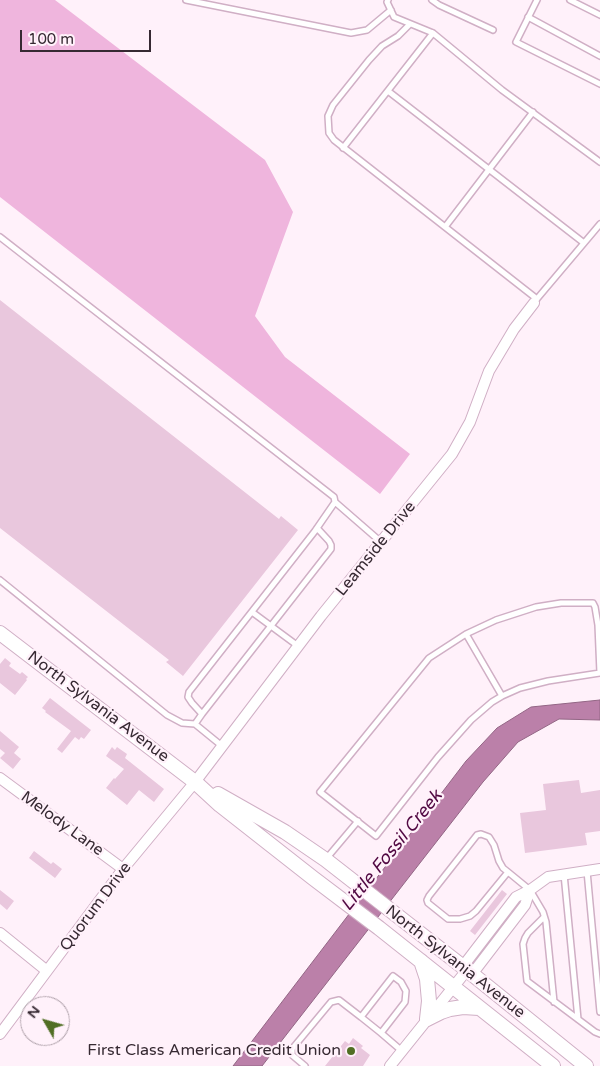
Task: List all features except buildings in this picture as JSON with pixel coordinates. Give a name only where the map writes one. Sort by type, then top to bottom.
[{"type":"street","name":"Leamside Drive","points":[[195,782],[321,616],[452,454],[470,422],[489,371],[514,329],[536,301]]},
{"type":"street","name":"North Sylvania Avenue","points":[[0,633],[195,782],[220,805],[553,1066]]},
{"type":"street","name":"Melody Lane","points":[[0,778],[123,869]]},
{"type":"street","name":"North Sylvania Avenue","points":[[195,782],[285,832],[326,860],[586,1066]]},
{"type":"street","name":"Quorum Drive","points":[[0,1034],[123,869],[195,782]]},
{"type":"street","points":[[313,878],[326,860]]},
{"type":"street","points":[[390,1066],[467,970],[467,961],[516,897],[548,877],[600,870]]},
{"type":"street","points":[[0,933],[48,970]]},
{"type":"street","points":[[420,960],[427,979],[429,1001],[427,1019]]},
{"type":"street","points":[[427,1019],[450,1009],[462,1007],[479,1008]]},
{"type":"lane","points":[[186,0],[351,33],[367,30],[391,10]]},
{"type":"lane","points":[[388,0],[387,2],[394,17],[433,33],[502,90],[600,162]]},
{"type":"lane","points":[[432,0],[493,30]]},
{"type":"lane","points":[[537,0],[516,42],[600,84]]},
{"type":"lane","points":[[570,0],[600,15]]},
{"type":"lane","points":[[528,17],[600,56]]},
{"type":"lane","points":[[410,24],[398,36],[382,46],[333,105],[328,116],[329,133],[334,140],[536,301],[600,224]]},
{"type":"lane","points":[[344,148],[433,33]]},
{"type":"lane","points":[[388,90],[584,243]]},
{"type":"lane","points":[[445,227],[533,112]]},
{"type":"lane","points":[[0,237],[334,498],[335,502],[381,542]]},
{"type":"lane","points":[[202,714],[188,697],[190,692],[335,502]]},
{"type":"lane","points":[[195,724],[331,549],[329,541],[317,528]]},
{"type":"lane","points":[[0,580],[168,715],[182,724],[195,724],[222,746]]},
{"type":"lane","points":[[561,603],[593,603],[598,625],[600,673],[548,681],[520,688],[502,696],[471,720],[441,753],[376,836],[320,792],[430,658],[466,634],[496,620],[536,607],[561,603]]},
{"type":"lane","points":[[252,612],[298,646]]},
{"type":"lane","points":[[466,634],[502,696]]},
{"type":"lane","points":[[326,860],[358,822]]},
{"type":"lane","points":[[508,872],[470,916],[460,919],[448,919],[426,900],[477,835],[485,835],[492,840],[503,868],[508,872],[530,890],[543,912],[554,1002]]},
{"type":"lane","points":[[587,871],[600,1012]]},
{"type":"lane","points":[[564,874],[578,1019]]},
{"type":"lane","points":[[544,917],[525,938],[523,948],[527,981],[600,1034]]},
{"type":"lane","points":[[361,1017],[393,976],[401,982],[406,991],[405,1002],[381,1034]]},
{"type":"lane","points":[[304,1066],[292,1055],[292,1050],[331,1002],[339,1000],[402,1051]]},
{"type":"shaded area","points":[[0,0],[55,0],[265,160],[293,212],[255,316],[285,357],[410,454],[380,494],[0,197]]},
{"type":"shaded area","points":[[600,700],[600,720],[559,719],[518,742],[483,782],[262,1066],[233,1066],[466,761],[497,728],[531,707]]},
{"type":"place","name":"First Class American Credit Union","points":[[351,1051]]},
{"type":"water label","name":"Little Fossil Creek","points":[[392,851]]}]
